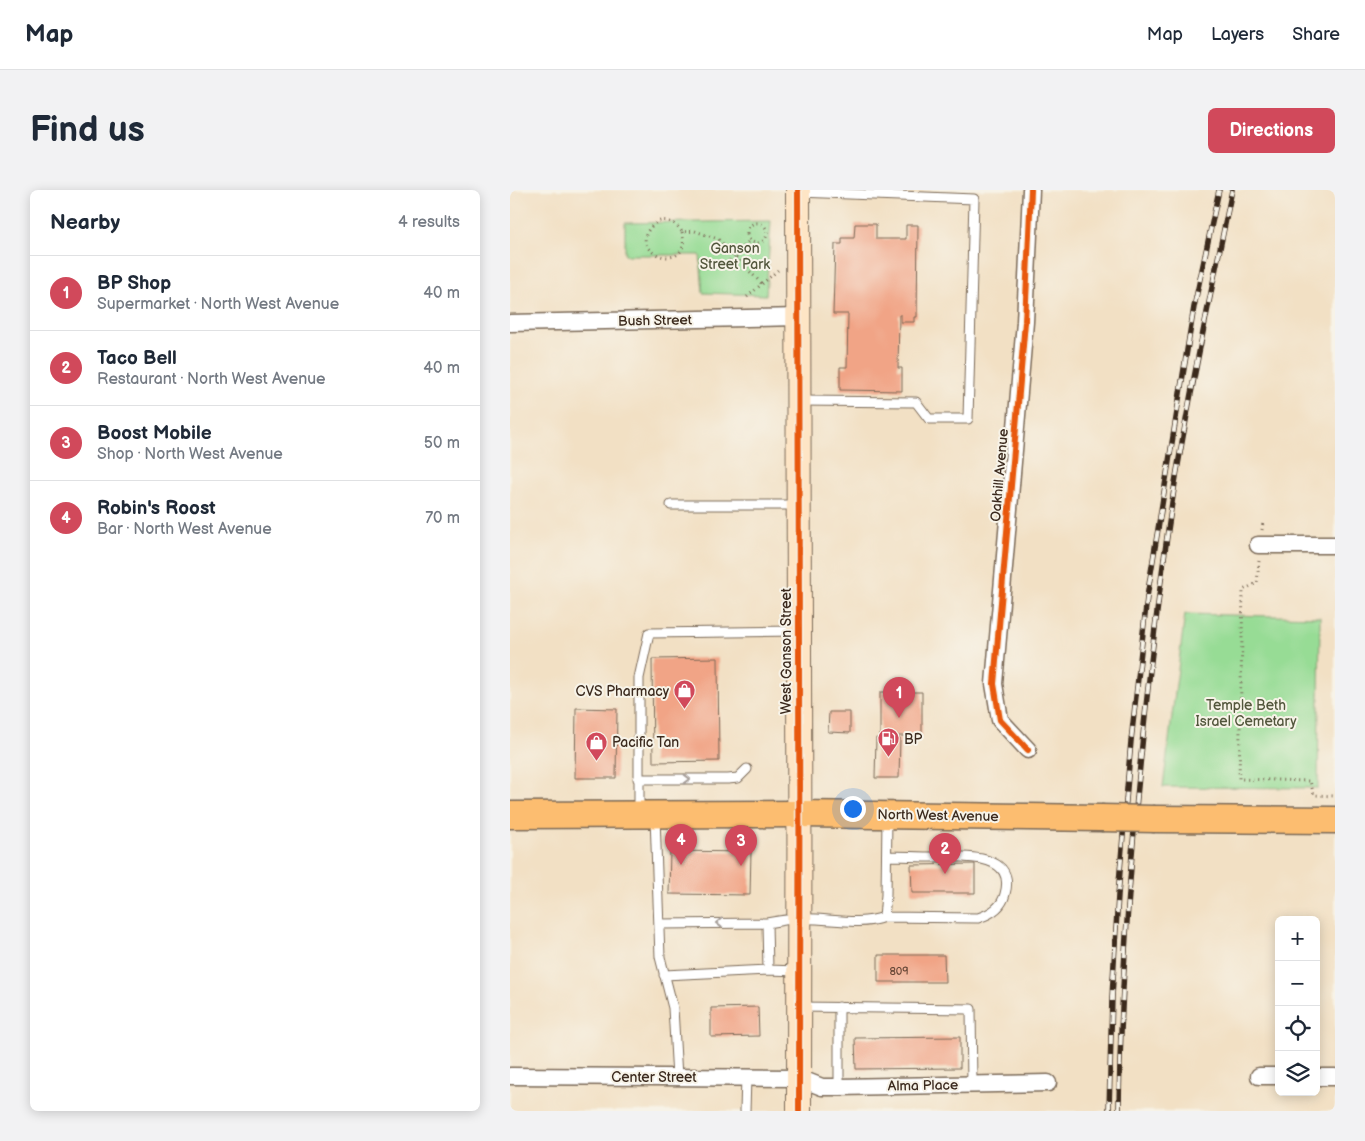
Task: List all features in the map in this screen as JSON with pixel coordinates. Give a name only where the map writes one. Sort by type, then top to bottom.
[{"type":"main road","name":"North West Avenue","points":[[510,815],[799,814],[1335,820]]},
{"type":"street","name":"Oakhill Avenue","points":[[1028,750],[1000,720],[994,684],[1025,322],[1031,190]]},
{"type":"street","name":"West Ganson Street","points":[[798,191],[800,401],[798,505],[799,1111]]},
{"type":"street","name":"Bush Street","points":[[510,322],[799,317]]},
{"type":"street","points":[[1258,545],[1335,545]]},
{"type":"street","name":"Center Street","points":[[510,1076],[799,1078]]},
{"type":"street","points":[[1260,1076],[1275,1076]]},
{"type":"street","points":[[1320,1077],[1335,1077]]},
{"type":"street","name":"Alma Place","points":[[799,1078],[822,1086],[839,1087],[1048,1083]]},
{"type":"lane","points":[[798,191],[974,199],[968,419],[929,419],[916,402],[800,401]]},
{"type":"lane","points":[[671,505],[798,505]]},
{"type":"lane","points":[[677,1077],[673,1008],[660,957],[659,924],[647,814],[638,779],[639,678],[649,633],[798,631]]},
{"type":"lane","points":[[638,779],[728,779],[738,778],[747,769]]},
{"type":"lane","points":[[884,917],[887,815]]},
{"type":"lane","points":[[659,924],[767,922],[799,918],[851,921],[874,920],[884,917],[978,918],[988,915],[1004,899],[1007,888],[1006,876],[999,866],[991,861],[976,857],[887,856]]},
{"type":"lane","points":[[767,922],[768,970]]},
{"type":"lane","points":[[664,975],[768,970],[799,971]]},
{"type":"lane","points":[[799,1007],[971,1009],[972,1084]]},
{"type":"lane","points":[[839,1007],[839,1087]]},
{"type":"lane","points":[[745,1111],[746,1077]]},
{"type":"path","points":[[668,220],[679,226],[682,232],[683,244],[681,249],[672,257],[660,257],[654,254],[647,245],[648,232],[656,223],[668,220]]},
{"type":"path","points":[[758,223],[764,226],[766,235],[764,240],[758,243],[750,240],[748,230],[752,225],[758,223]]},
{"type":"path","points":[[682,232],[695,231],[718,239],[762,284]]},
{"type":"path","points":[[726,264],[750,240]]},
{"type":"path","points":[[747,297],[778,270]]},
{"type":"path","points":[[1264,522],[1258,545],[1258,583],[1242,590],[1239,780],[1310,781],[1314,795],[1335,796]]},
{"type":"green space","name":"Ganson Street Park","points":[[771,221],[766,295],[703,293],[700,255],[625,255],[625,223]]},
{"type":"green space","name":"Temple Beth Israel Cemetary","points":[[1185,614],[1320,617],[1318,788],[1163,787]]},
{"type":"building","points":[[855,224],[876,224],[876,239],[906,239],[906,225],[918,225],[917,317],[914,317],[914,322],[901,322],[901,315],[899,315],[898,368],[902,368],[902,391],[840,390],[840,367],[847,367],[848,314],[833,314],[835,244],[842,244],[842,238],[854,238]]},
{"type":"building","name":"CVS Pharmacy","points":[[718,658],[719,761],[653,762],[652,659]]},
{"type":"building","points":[[880,692],[922,692],[922,736],[880,736]]},
{"type":"building","points":[[576,708],[617,709],[616,778],[575,778]]},
{"type":"building","points":[[829,712],[850,712],[850,733],[828,732]]},
{"type":"building","points":[[876,738],[900,738],[899,778],[875,778]]},
{"type":"building","points":[[670,851],[751,852],[750,895],[669,894]]},
{"type":"building","points":[[975,864],[975,893],[912,893],[911,865]]},
{"type":"building","points":[[878,955],[944,955],[945,982],[878,982]]},
{"type":"building","points":[[758,1007],[759,1036],[711,1037],[711,1008]]},
{"type":"building","points":[[960,1037],[960,1068],[856,1069],[855,1038]]},
{"type":"railway","points":[[1109,1111],[1112,997],[1118,895],[1131,741],[1147,597],[1194,307],[1219,190]]},
{"type":"railway","points":[[1119,1111],[1128,901],[1142,744],[1157,614],[1168,526],[1181,446],[1232,190]]},
{"type":"cycle path","points":[[798,190],[799,1111]]},
{"type":"cycle path","points":[[1028,750],[1000,720],[994,684],[1025,322],[1031,190]]},
{"type":"place","name":"CVS Pharmacy","points":[[685,710]]},
{"type":"place","name":"BP Shop","points":[[899,718]]},
{"type":"place","name":"BP","points":[[888,758]]},
{"type":"place","name":"Pacific Tan","points":[[596,761]]},
{"type":"place","name":"Robin's Roost","points":[[681,865]]},
{"type":"place","name":"Boost Mobile","points":[[741,866]]},
{"type":"place","name":"Taco Bell","points":[[945,874]]}]
